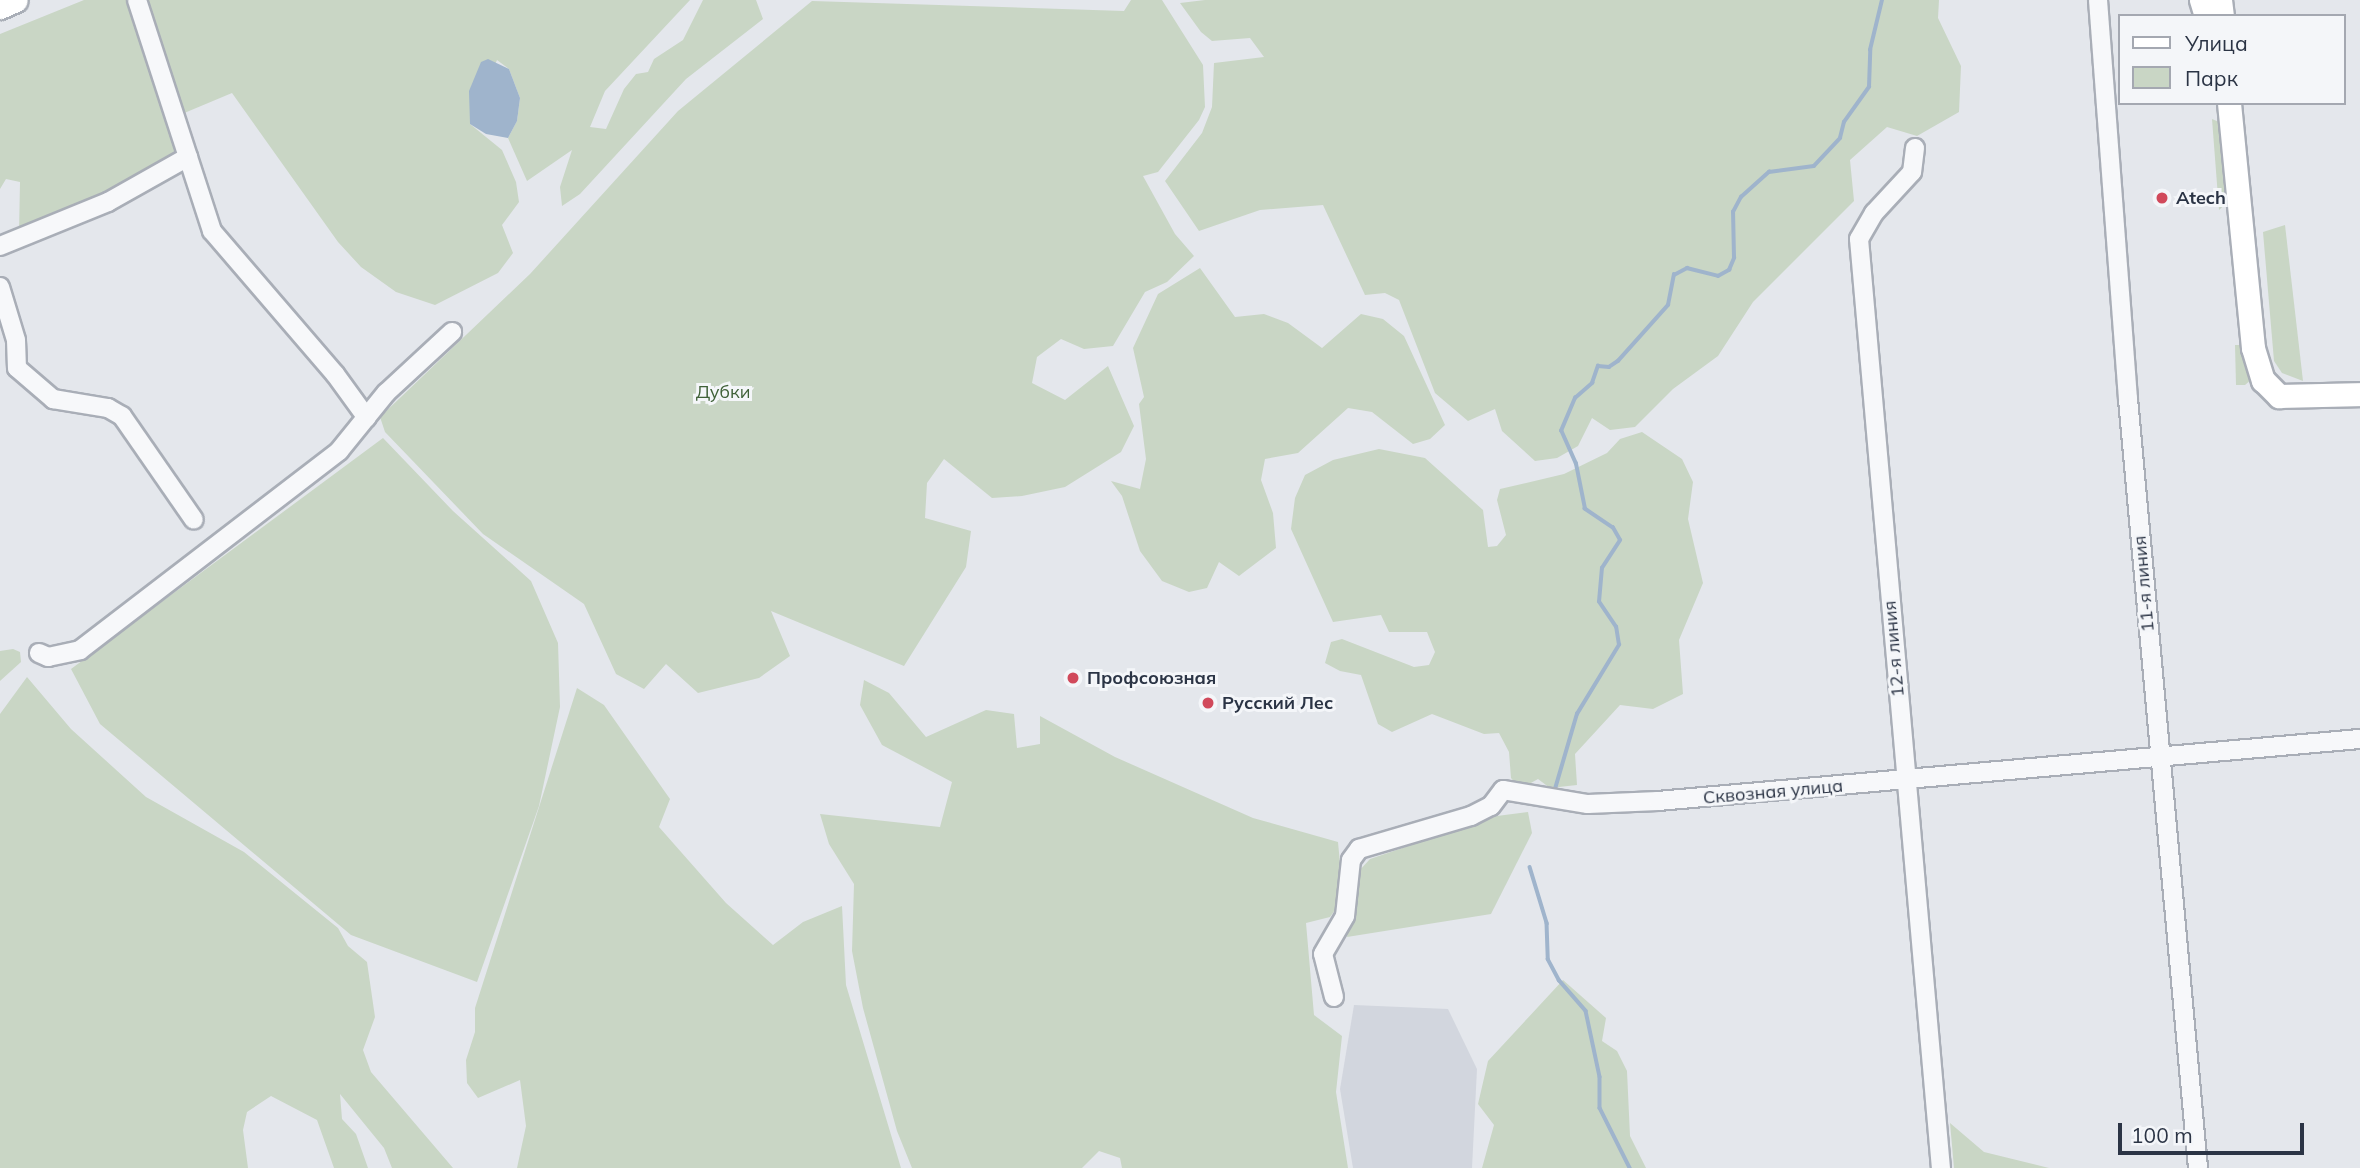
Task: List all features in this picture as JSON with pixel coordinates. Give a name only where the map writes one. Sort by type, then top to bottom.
[{"type":"main road","points":[[0,7],[16,0]]},
{"type":"main road","points":[[2230,105],[2253,348],[2270,390],[2291,398],[2360,394]]},
{"type":"street","points":[[136,0],[212,232],[335,374],[367,418]]},
{"type":"street","name":"11-я линия","points":[[2098,0],[2160,759],[2197,1168]]},
{"type":"street","name":"12-я линия","points":[[1915,148],[1912,172],[1874,213],[1859,239],[1941,1168]]},
{"type":"street","points":[[0,246],[108,202],[188,157]]},
{"type":"street","points":[[0,287],[16,340],[17,368],[53,398],[108,408],[122,416],[194,520]]},
{"type":"street","points":[[39,653],[48,657],[80,650],[339,451],[386,393],[452,332]]},
{"type":"street","name":"Сквозная улица","points":[[1334,997],[1323,954],[1345,916],[1351,860],[1359,849],[1471,816],[1492,806],[1503,790],[1588,804],[1905,781],[2360,739]]},
{"type":"shaded area","points":[[1354,1005],[1448,1009],[1477,1069],[1472,1168],[1353,1168],[1340,1089]]},
{"type":"green space","points":[[84,0],[133,0],[154,49],[160,41],[140,0],[690,0],[605,91],[590,127],[606,129],[624,89],[636,74],[648,72],[654,59],[683,40],[703,0],[756,0],[763,19],[686,79],[580,194],[562,206],[560,187],[572,150],[527,181],[508,138],[517,121],[520,98],[509,69],[497,60],[470,124],[502,150],[516,182],[519,202],[502,225],[513,253],[498,273],[435,305],[396,292],[361,267],[338,242],[232,93],[170,119],[182,155],[165,167],[19,234],[20,182],[6,179],[0,189],[0,34]]},
{"type":"green space","name":"Дубки","points":[[1131,0],[1162,0],[1203,65],[1205,107],[1199,120],[1158,172],[1143,176],[1175,234],[1194,256],[1167,282],[1145,292],[1113,346],[1084,349],[1061,339],[1037,357],[1032,383],[1065,400],[1108,366],[1134,426],[1121,452],[1065,487],[1022,496],[992,498],[944,459],[927,483],[925,518],[971,531],[966,567],[904,666],[771,611],[790,656],[759,678],[698,693],[666,664],[644,689],[616,674],[584,604],[483,534],[385,432],[380,417],[530,274],[678,111],[812,1],[1124,11]]},
{"type":"green space","points":[[1205,0],[1939,0],[1938,18],[1961,66],[1959,112],[1917,136],[1887,127],[1850,160],[1854,201],[1753,302],[1718,356],[1673,389],[1635,427],[1610,430],[1592,418],[1578,446],[1557,458],[1535,461],[1502,431],[1495,409],[1468,421],[1435,393],[1399,300],[1385,293],[1365,295],[1323,205],[1260,210],[1199,231],[1165,181],[1202,133],[1212,107],[1214,63],[1264,57],[1250,38],[1212,41],[1201,32],[1180,3]]},
{"type":"green space","points":[[2212,119],[2219,122],[2228,202],[2219,210]]},
{"type":"green space","points":[[2285,225],[2303,381],[2282,373],[2274,361],[2263,232]]},
{"type":"green space","points":[[1200,268],[1235,317],[1264,314],[1288,323],[1322,348],[1361,314],[1383,319],[1404,336],[1445,425],[1430,439],[1413,444],[1372,412],[1348,408],[1298,453],[1265,459],[1261,480],[1273,513],[1276,548],[1239,576],[1219,562],[1207,588],[1189,592],[1162,581],[1140,551],[1122,496],[1111,481],[1140,489],[1146,459],[1139,404],[1144,397],[1133,348],[1158,294]]},
{"type":"green space","points":[[2235,345],[2246,345],[2252,379],[2245,385],[2236,385]]},
{"type":"green space","points":[[1642,432],[1682,459],[1693,482],[1688,519],[1703,583],[1679,640],[1683,694],[1653,709],[1620,705],[1575,754],[1577,785],[1550,788],[1538,779],[1520,789],[1511,778],[1509,752],[1499,733],[1484,734],[1432,714],[1392,732],[1378,724],[1361,675],[1340,671],[1325,663],[1331,642],[1342,639],[1414,667],[1429,665],[1435,652],[1427,632],[1389,632],[1381,615],[1333,622],[1291,529],[1295,498],[1305,475],[1333,460],[1379,449],[1425,458],[1483,510],[1488,547],[1497,546],[1506,535],[1497,500],[1500,489],[1564,474],[1607,453],[1620,439]]},
{"type":"green space","points":[[383,438],[453,511],[531,581],[558,643],[560,707],[539,806],[477,982],[351,935],[100,724],[71,669]]},
{"type":"green space","points":[[13,649],[20,652],[21,662],[0,681],[0,651]]},
{"type":"green space","points":[[27,677],[71,729],[146,797],[244,852],[338,928],[348,946],[367,962],[375,1017],[363,1050],[371,1072],[453,1168],[392,1168],[384,1148],[340,1094],[342,1119],[356,1134],[368,1168],[334,1168],[317,1120],[271,1096],[247,1112],[243,1130],[248,1168],[0,1168],[0,714]]},
{"type":"green space","points":[[864,680],[889,693],[926,737],[986,710],[1014,714],[1017,748],[1040,744],[1040,716],[1115,757],[1253,818],[1338,842],[1342,885],[1338,906],[1330,917],[1306,923],[1314,1015],[1342,1036],[1336,1092],[1348,1168],[1122,1168],[1120,1158],[1099,1151],[1082,1168],[912,1168],[897,1131],[863,1008],[852,951],[854,884],[829,844],[820,814],[940,827],[952,782],[882,745],[860,705]]},
{"type":"green space","points":[[577,688],[604,705],[670,799],[659,827],[726,903],[773,945],[803,922],[842,906],[846,985],[901,1168],[517,1168],[526,1126],[520,1080],[478,1098],[467,1083],[466,1060],[475,1032],[475,1008]]},
{"type":"green space","points":[[1528,812],[1532,833],[1491,914],[1347,937],[1358,872],[1370,859],[1497,816]]},
{"type":"green space","points":[[1563,980],[1606,1018],[1602,1041],[1617,1051],[1627,1071],[1630,1136],[1646,1168],[1482,1168],[1494,1125],[1478,1104],[1488,1061]]},
{"type":"green space","points":[[1950,1123],[1984,1152],[2049,1168],[1954,1168]]},
{"type":"water","points":[[488,59],[509,69],[520,98],[517,121],[508,138],[486,134],[470,124],[469,91],[481,62]]},
{"type":"waterway","points":[[1555,789],[1577,714],[1619,645],[1616,627],[1599,602],[1602,568],[1620,540],[1613,528],[1585,509],[1576,464],[1561,431],[1575,398],[1592,383],[1598,366],[1609,367],[1618,361],[1668,305],[1674,275],[1687,268],[1718,276],[1729,270],[1734,258],[1733,212],[1741,197],[1769,172],[1814,166],[1840,138],[1844,122],[1869,87],[1870,50],[1882,0]]},
{"type":"waterway","points":[[1530,867],[1547,923],[1548,959],[1559,980],[1586,1011],[1600,1077],[1600,1108],[1630,1168]]},
{"type":"place","name":"Atech","points":[[2162,198]]},
{"type":"place","name":"Профсоюзная","points":[[1073,678]]},
{"type":"place","name":"Русский Лес","points":[[1208,703]]}]
